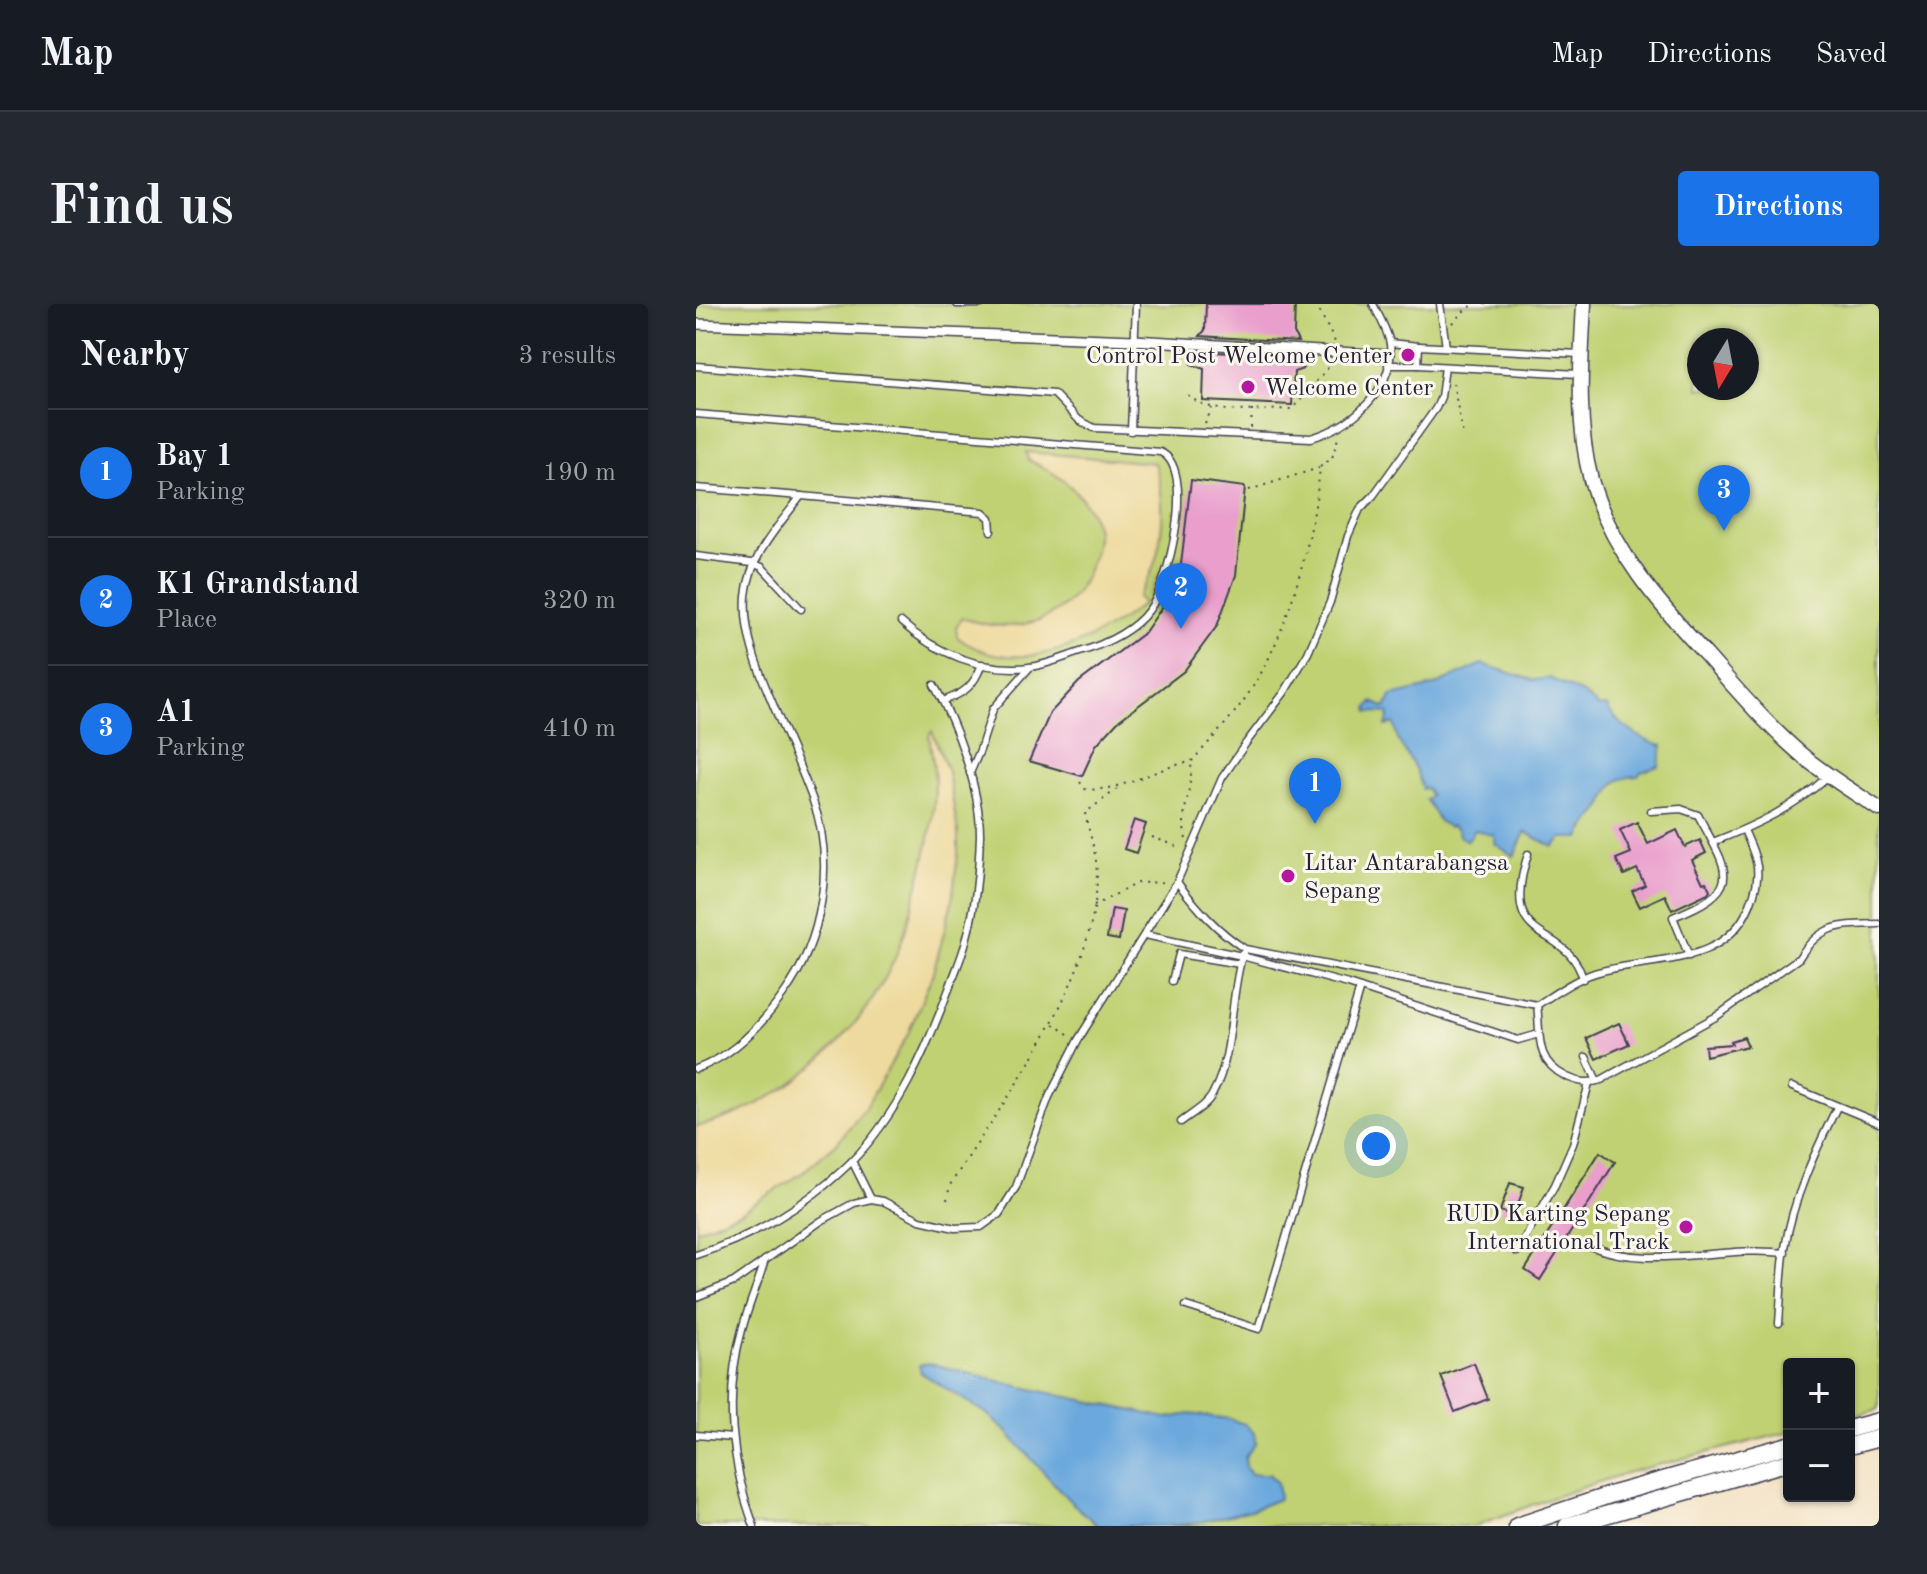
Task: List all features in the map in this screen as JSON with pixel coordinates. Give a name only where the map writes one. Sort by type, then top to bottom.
[{"type":"main road","points":[[1855,1427],[1879,1421]]},
{"type":"main road","points":[[1855,1444],[1879,1438]]},
{"type":"main road","points":[[1517,1526],[1613,1494],[1783,1447]]},
{"type":"main road","points":[[1567,1526],[1783,1464]]},
{"type":"street","points":[[1584,304],[1582,427],[1591,479],[1610,530],[1632,567],[1672,618],[1770,726],[1829,776],[1879,809]]},
{"type":"street","points":[[696,324],[1134,340],[1389,360]]},
{"type":"lane","points":[[957,304],[981,304]]},
{"type":"lane","points":[[1131,431],[1136,304]]},
{"type":"lane","points":[[696,366],[1054,394],[1079,420],[1094,428],[1311,438],[1355,416],[1383,380],[1390,343],[1373,304]]},
{"type":"lane","points":[[1440,304],[1446,347]]},
{"type":"lane","points":[[1390,343],[1582,354]]},
{"type":"lane","points":[[1418,365],[1419,346]]},
{"type":"lane","points":[[1389,360],[1445,367],[1582,374]]},
{"type":"lane","points":[[696,1297],[734,1282],[840,1209],[871,1199],[893,1205],[920,1220],[955,1228],[981,1227],[999,1214],[1016,1187],[1063,1069],[1177,882],[1222,778],[1284,693],[1308,653],[1330,602],[1352,524],[1436,408],[1441,397],[1445,367]]},
{"type":"lane","points":[[696,414],[1160,452],[1173,461],[1178,476],[1174,540],[1165,579],[1149,611],[1126,631],[1107,642],[1030,667],[982,664],[934,647],[901,622]]},
{"type":"lane","points":[[696,488],[983,512],[990,518],[991,531]]},
{"type":"lane","points":[[696,1069],[737,1046],[770,1014],[799,973],[810,951],[822,893],[824,862],[813,800],[753,652],[747,621],[746,597],[752,563],[801,496]]},
{"type":"lane","points":[[696,556],[752,563],[768,572],[801,609]]},
{"type":"lane","points":[[943,701],[970,688],[982,664]]},
{"type":"lane","points":[[970,773],[993,709],[1030,667]]},
{"type":"lane","points":[[696,1255],[749,1235],[801,1205],[852,1161],[890,1111],[929,1042],[967,939],[980,834],[970,773],[934,685]]},
{"type":"lane","points":[[1713,842],[1744,830],[1809,794],[1829,776]]},
{"type":"lane","points":[[1651,811],[1681,809],[1698,815],[1725,869],[1726,881],[1721,891],[1708,901],[1673,917],[1689,956]]},
{"type":"lane","points":[[1145,935],[1242,956],[1537,1005],[1598,972],[1689,956],[1720,943],[1737,928],[1747,911],[1759,877],[1754,852],[1744,830]]},
{"type":"lane","points":[[1528,854],[1520,879],[1522,911],[1540,935],[1572,953],[1579,962],[1583,979]]},
{"type":"lane","points":[[1177,882],[1242,956]]},
{"type":"lane","points":[[964,930],[974,901]]},
{"type":"lane","points":[[1537,1005],[1542,1051],[1549,1066],[1571,1079],[1589,1083],[1717,1016],[1799,958],[1821,932],[1845,925],[1879,924]]},
{"type":"lane","points":[[1172,981],[1179,954],[1242,956],[1360,988],[1518,1040],[1539,1034]]},
{"type":"lane","points":[[1181,1122],[1212,1096],[1224,1065],[1242,956]]},
{"type":"lane","points":[[1186,1306],[1259,1329],[1360,988]]},
{"type":"lane","points":[[1586,1057],[1597,1081]]},
{"type":"lane","points":[[1517,1252],[1555,1185],[1573,1144],[1589,1083]]},
{"type":"lane","points":[[1792,1087],[1879,1123]]},
{"type":"lane","points":[[1779,1323],[1785,1253],[1801,1187],[1837,1107]]},
{"type":"lane","points":[[874,1126],[890,1111]]},
{"type":"lane","points":[[852,1161],[871,1199]]},
{"type":"lane","points":[[1590,1246],[1629,1256],[1760,1250],[1785,1253]]},
{"type":"lane","points":[[754,1526],[743,1493],[733,1438],[734,1390],[741,1333],[765,1260]]},
{"type":"lane","points":[[696,1435],[733,1438]]},
{"type":"path","points":[[1188,395],[1195,402],[1213,407],[1292,409],[1340,354],[1316,304]]},
{"type":"path","points":[[1453,322],[1475,304]]},
{"type":"path","points":[[1453,382],[1463,435]]},
{"type":"path","points":[[1200,434],[1213,407]]},
{"type":"path","points":[[1250,437],[1252,409]]},
{"type":"path","points":[[1249,490],[1320,467],[1332,458],[1341,425]]},
{"type":"path","points":[[1191,851],[1184,835],[1183,818],[1191,781],[1191,762],[1256,682],[1280,634],[1299,574],[1320,467]]},
{"type":"path","points":[[1080,782],[1085,789],[1096,790],[1122,785],[1177,764],[1191,762]]},
{"type":"path","points":[[947,1200],[950,1185],[1052,1024],[1077,968],[1093,906],[1096,862],[1085,813],[1122,785]]},
{"type":"path","points":[[1152,837],[1191,851]]},
{"type":"path","points":[[1093,906],[1137,883],[1177,882]]},
{"type":"path","points":[[1052,1024],[1065,1032]]},
{"type":"green space","name":"Litar Antarabangsa Sepang","points":[[696,304],[1879,304],[1879,1409],[1855,1415],[1855,1358],[1783,1358],[1783,1434],[1626,1473],[1475,1526],[696,1526]]},
{"type":"sand","points":[[1026,452],[1155,463],[1161,497],[1161,532],[1153,566],[1138,597],[1144,603],[1079,643],[1029,656],[1004,655],[980,650],[957,637],[956,627],[962,618],[1003,626],[1040,620],[1057,611],[1071,599],[1082,582],[1097,540],[1092,515],[1078,494],[1050,471],[1028,460]]},
{"type":"sand","points":[[932,731],[948,772],[958,832],[958,854],[952,901],[941,944],[932,976],[907,1036],[866,1107],[836,1144],[802,1173],[741,1212],[696,1230],[696,1127],[729,1117],[761,1102],[819,1060],[845,1035],[867,1007],[900,946],[919,881],[934,809],[934,766],[929,735]]},
{"type":"water","points":[[1482,664],[1533,680],[1550,678],[1585,695],[1598,706],[1607,706],[1630,730],[1663,746],[1659,766],[1615,783],[1580,838],[1562,838],[1553,847],[1525,832],[1514,856],[1495,844],[1494,835],[1475,830],[1467,841],[1459,836],[1458,830],[1440,822],[1426,800],[1431,796],[1426,788],[1422,789],[1416,770],[1398,740],[1394,723],[1386,726],[1389,713],[1369,712],[1368,708],[1373,702],[1386,708],[1391,696],[1434,686]]},
{"type":"water","points":[[929,1363],[1022,1387],[1167,1418],[1190,1414],[1245,1424],[1254,1433],[1256,1443],[1245,1457],[1246,1468],[1251,1474],[1269,1474],[1277,1483],[1279,1499],[1251,1510],[1197,1523],[1098,1526],[987,1414],[921,1373],[919,1365]]},
{"type":"building","name":"Welcome Center","points":[[1206,304],[1295,304],[1294,333],[1298,342],[1200,336],[1205,330]]},
{"type":"building","name":"Welcome Center","points":[[1195,351],[1303,357],[1303,369],[1294,372],[1292,405],[1203,401],[1204,369],[1191,364]]},
{"type":"building","points":[[1191,480],[1245,487],[1236,575],[1217,626],[1184,671],[1117,722],[1096,745],[1082,776],[1029,761],[1050,713],[1079,682],[1145,632],[1167,600],[1181,564]]},
{"type":"building","points":[[1134,820],[1146,824],[1136,853],[1124,849]]},
{"type":"building","points":[[1637,822],[1648,844],[1677,830],[1685,847],[1700,840],[1706,853],[1692,860],[1703,883],[1706,882],[1710,890],[1708,893],[1672,910],[1665,895],[1640,907],[1632,891],[1645,885],[1637,869],[1624,875],[1616,859],[1631,853],[1620,830]]},
{"type":"building","points":[[1112,909],[1124,911],[1119,940],[1107,938]]},
{"type":"building","points":[[1619,1023],[1629,1044],[1596,1059],[1586,1038]]},
{"type":"building","points":[[1744,1037],[1748,1046],[1706,1056],[1705,1046],[1732,1044],[1731,1041]]},
{"type":"building","points":[[1600,1152],[1615,1162],[1540,1280],[1525,1270]]},
{"type":"building","points":[[1510,1183],[1524,1187],[1514,1216],[1500,1211]]},
{"type":"building","points":[[1474,1363],[1488,1399],[1455,1412],[1441,1376]]},
{"type":"place","name":"Control Post Welcome Center","points":[[1408,355]]},
{"type":"place","name":"Welcome Center","points":[[1248,387]]},
{"type":"place","name":"A1","points":[[1724,531]]},
{"type":"place","name":"K1 Grandstand","points":[[1181,629]]},
{"type":"place","name":"Bay 1","points":[[1315,824]]},
{"type":"place","name":"Litar Antarabangsa Sepang","points":[[1288,876]]},
{"type":"place","name":"RUD Karting Sepang International Track","points":[[1686,1227]]}]
